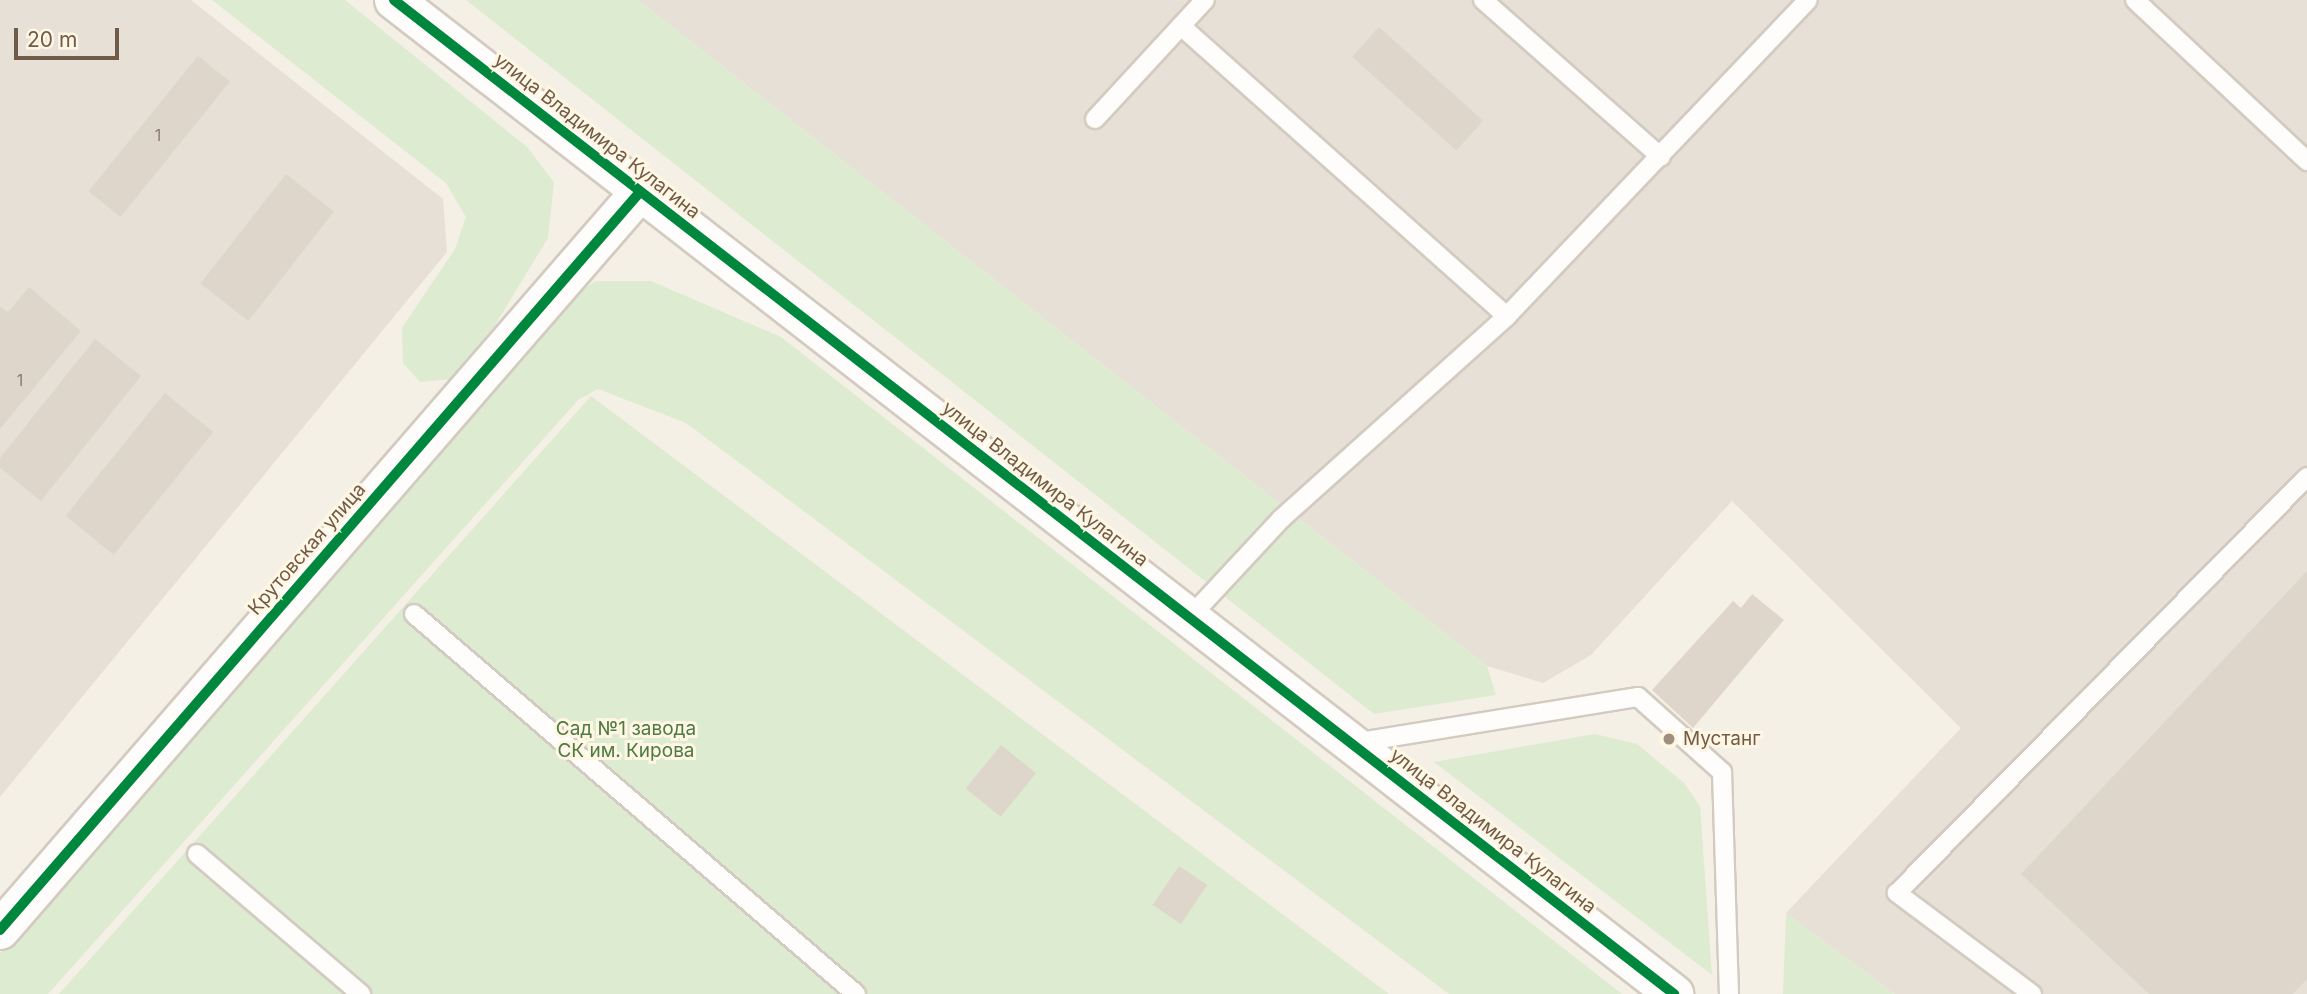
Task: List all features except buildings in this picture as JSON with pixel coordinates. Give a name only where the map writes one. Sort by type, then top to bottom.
[{"type":"street","name":"улица Владимира Кулагина","points":[[394,0],[1350,743],[1664,991]]},
{"type":"street","name":"Крутовская улица","points":[[0,930],[640,192]]},
{"type":"lane","points":[[1095,119],[1205,0]]},
{"type":"lane","points":[[1483,0],[1661,157]]},
{"type":"lane","points":[[1189,618],[1281,519],[1507,316],[1808,0]]},
{"type":"lane","points":[[2135,0],[2307,161]]},
{"type":"lane","points":[[1181,26],[1507,316]]},
{"type":"lane","points":[[2032,994],[1896,894],[2307,477]]},
{"type":"lane","points":[[414,614],[856,994]]},
{"type":"lane","points":[[1350,743],[1638,697],[1723,772],[1728,994]]},
{"type":"lane","points":[[197,854],[361,994]]},
{"type":"shaded area","points":[[0,0],[191,0],[443,199],[447,252],[0,797]]},
{"type":"shaded area","points":[[638,0],[2307,0],[2307,994],[1895,994],[1786,913],[1961,728],[1732,501],[1591,655],[1543,683],[1487,666]]},
{"type":"green space","points":[[212,0],[345,0],[527,147],[554,182],[548,238],[495,325],[452,379],[420,382],[403,363],[402,328],[455,249],[466,217],[446,183]]},
{"type":"green space","points":[[466,0],[638,0],[1487,666],[1496,695],[1374,714]]},
{"type":"green space","points":[[596,281],[651,281],[781,337],[1622,994],[1449,994],[686,423],[598,389],[578,400],[48,994],[0,994],[0,953],[563,301]]},
{"type":"green space","name":"Сад №1 завода СК им. Кирова","points":[[591,396],[1389,994],[59,994]]},
{"type":"green space","points":[[1595,734],[1637,744],[1684,783],[1700,806],[1712,975],[1434,762]]},
{"type":"green space","points":[[1786,913],[1895,994],[1783,994]]},
{"type":"cycle path","points":[[394,0],[1674,994]]},
{"type":"cycle path","points":[[0,930],[640,192]]},
{"type":"place","name":"Мустанг","points":[[1669,739]]}]
